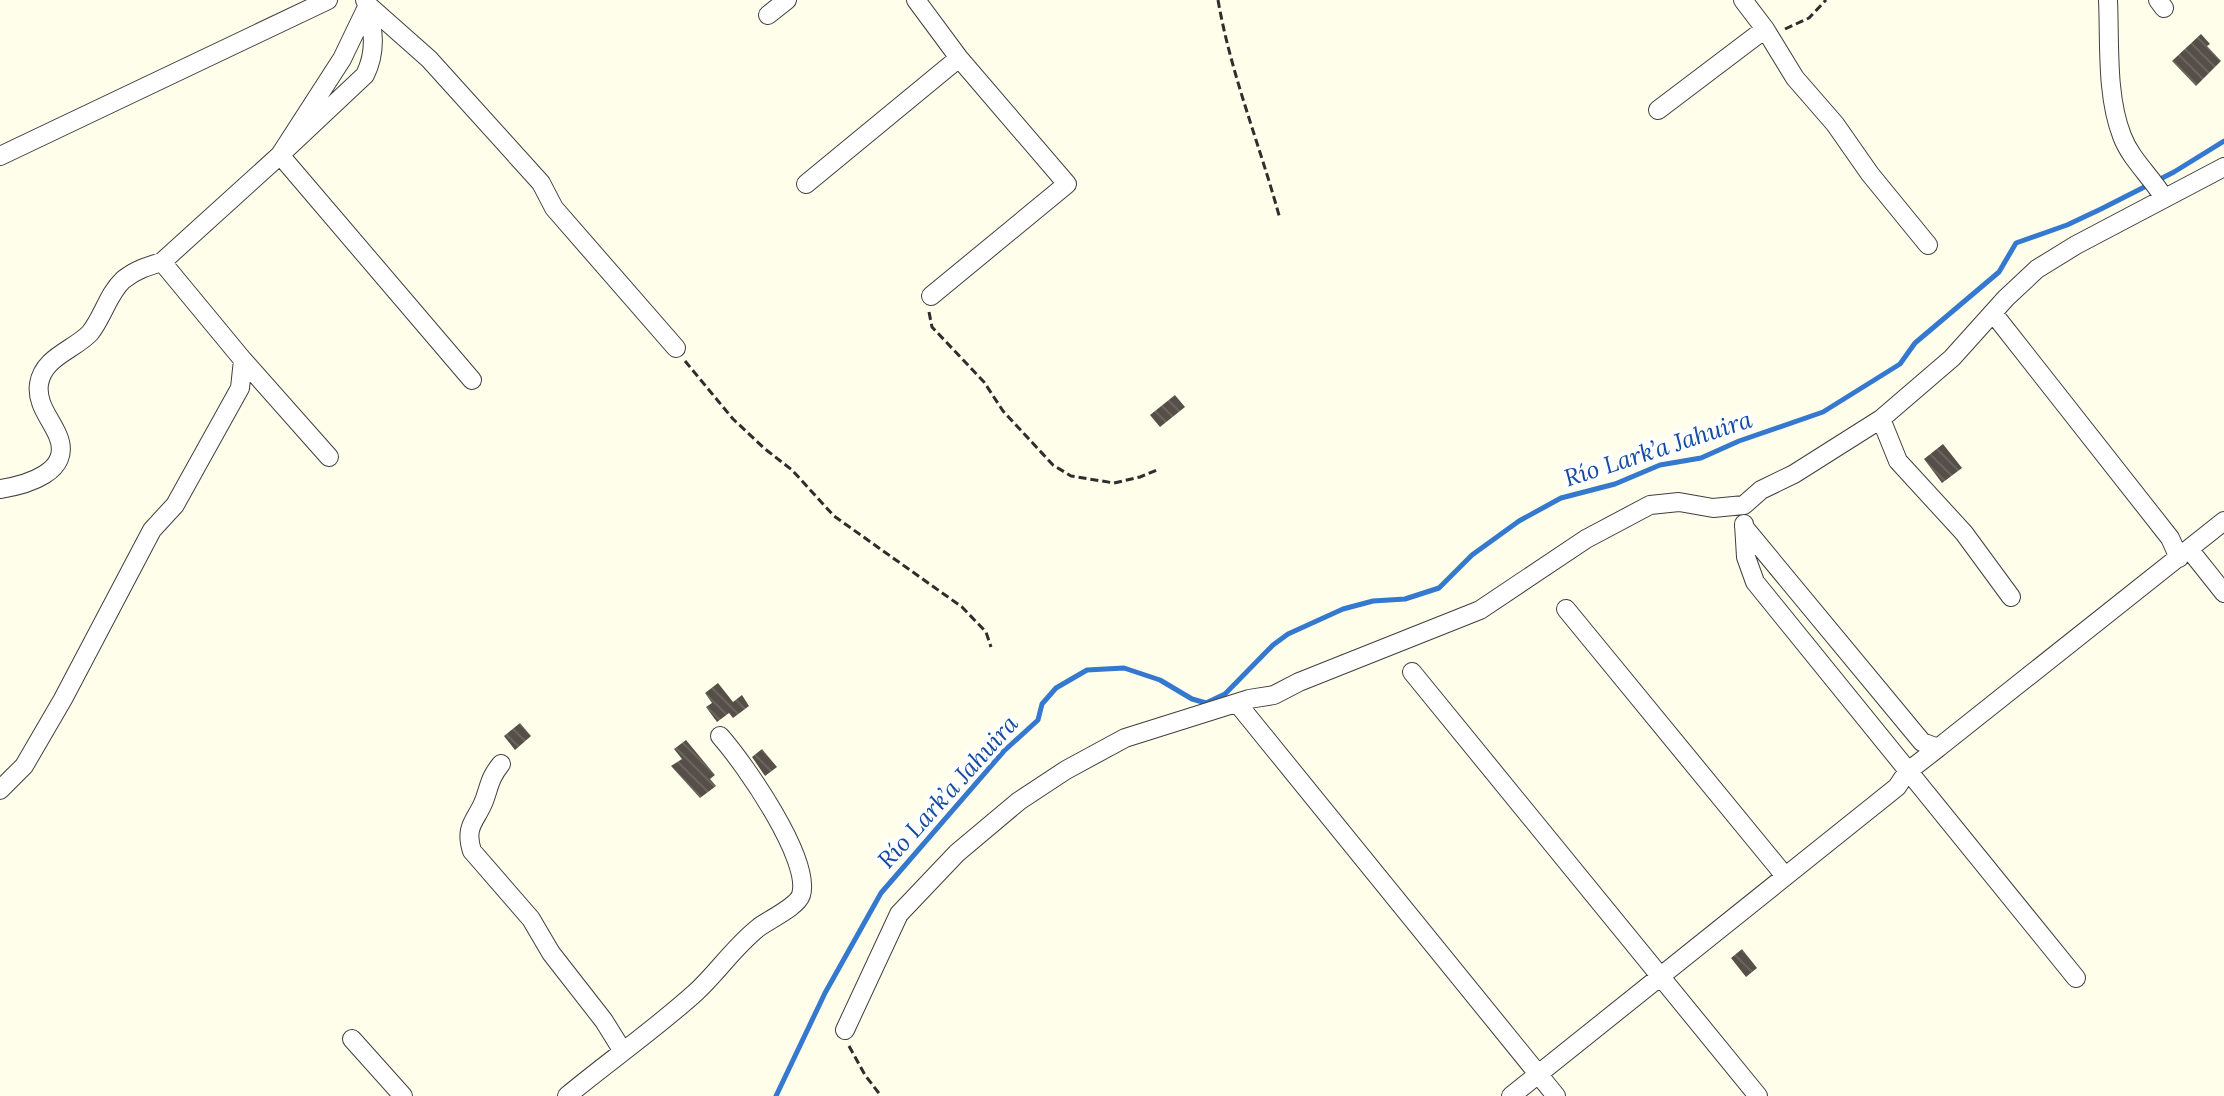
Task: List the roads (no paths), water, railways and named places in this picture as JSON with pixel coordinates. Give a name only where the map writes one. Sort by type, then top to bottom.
[{"type":"street","points":[[0,156],[328,0]]},
{"type":"street","points":[[768,15],[787,0]]},
{"type":"street","points":[[916,0],[959,58],[1067,184],[931,296]]},
{"type":"street","points":[[1743,0],[1795,78],[1835,124],[1870,174],[1928,245]]},
{"type":"street","points":[[2108,0],[2116,113],[2127,147],[2161,193]]},
{"type":"street","points":[[280,155],[342,59],[366,2]]},
{"type":"street","points":[[0,489],[45,476],[57,463],[62,448],[41,406],[38,385],[59,354],[89,334],[121,282],[140,269],[162,262],[365,75],[374,46],[366,2]]},
{"type":"street","points":[[366,2],[429,59],[541,183],[554,208],[676,348]]},
{"type":"street","points":[[1658,110],[1765,29]]},
{"type":"street","points":[[806,184],[959,58]]},
{"type":"street","points":[[280,155],[472,380]]},
{"type":"street","points":[[845,1030],[899,914],[957,853],[1019,801],[1066,770],[1125,738],[1237,703],[1274,695],[1299,682],[1480,610],[1586,539],[1650,505],[1679,502],[1713,508],[1744,505],[1761,490],[1794,474],[1881,419],[1952,358],[2037,269],[2076,245],[2130,219],[2161,193],[2224,167]]},
{"type":"street","points":[[162,262],[329,457]]},
{"type":"street","points":[[1993,313],[2170,538],[2224,593]]},
{"type":"street","points":[[0,790],[24,766],[152,530],[175,505],[240,388],[243,360]]},
{"type":"street","points":[[1881,419],[1898,461],[1964,533],[2011,597]]},
{"type":"street","points":[[1744,505],[1746,557],[1755,582],[2076,978]]},
{"type":"street","points":[[1511,1096],[1897,787],[1907,772],[2224,521]]},
{"type":"street","points":[[1744,527],[1922,742],[1938,748]]},
{"type":"street","points":[[1566,609],[1785,876]]},
{"type":"street","points":[[1412,672],[1758,1096]]},
{"type":"street","points":[[1237,703],[1556,1096]]},
{"type":"street","points":[[567,1096],[693,995],[749,936],[797,903],[801,895],[802,884],[792,845],[720,736]]},
{"type":"street","points":[[501,764],[488,782],[483,803],[473,816],[468,839],[472,851],[531,919],[551,953],[604,1021],[622,1050]]},
{"type":"street","points":[[352,1039],[403,1096]]},
{"type":"waterway","name":"Río Lark’a Jahuira","points":[[776,1096],[825,993],[881,893],[1004,751],[1038,720],[1042,704],[1056,688],[1087,670],[1124,668],[1160,680],[1192,699],[1206,703],[1225,694],[1288,634],[1343,609],[1373,601],[1405,599],[1439,588],[1472,555],[1519,521],[1561,498],[1615,484],[1660,465],[1701,458],[1739,441],[1823,412],[1900,364],[1915,343],[1999,272],[2016,243],[2101,209],[2174,172],[2224,141]]}]
